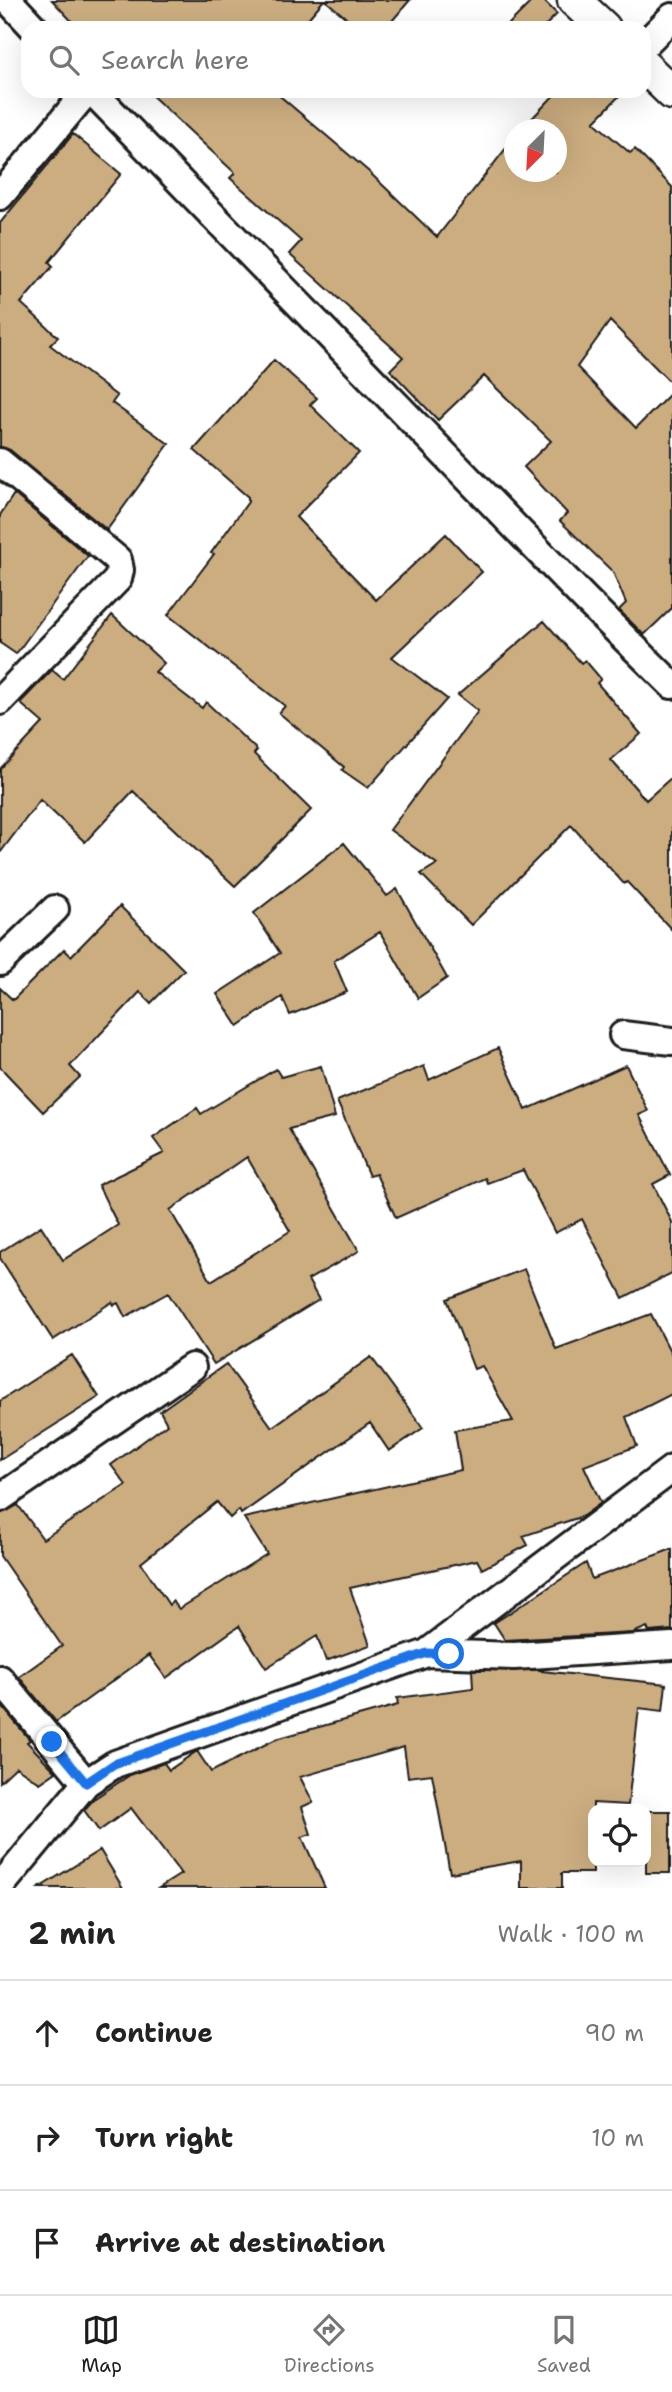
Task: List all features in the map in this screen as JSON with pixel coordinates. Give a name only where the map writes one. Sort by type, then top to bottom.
[{"type":"street","points":[[8,0],[28,21]]},
{"type":"street","points":[[575,0],[597,21]]},
{"type":"street","points":[[651,39],[672,17]]},
{"type":"street","points":[[651,73],[672,93]]},
{"type":"street","points":[[0,196],[81,98]]},
{"type":"street","points":[[99,98],[585,599],[672,685]]},
{"type":"street","points":[[0,462],[118,561],[120,570],[117,579],[0,701]]},
{"type":"street","points":[[0,962],[55,909]]},
{"type":"street","points":[[623,1035],[672,1041]]},
{"type":"street","points":[[0,1498],[192,1367]]},
{"type":"street","points":[[0,1887],[86,1783],[114,1764],[427,1653],[672,1469]]},
{"type":"street","points":[[427,1653],[514,1656],[672,1646]]},
{"type":"street","points":[[0,1679],[86,1783]]},
{"type":"building","points":[[52,0],[324,0],[306,21],[72,21]]},
{"type":"building","points":[[325,0],[410,0],[392,21],[350,21]]},
{"type":"building","points":[[533,0],[543,0],[557,14],[550,21],[512,21]]},
{"type":"building","points":[[155,98],[282,98],[368,171],[437,237],[504,151],[504,182],[567,182],[567,119],[531,119],[551,98],[617,98],[594,122],[630,153],[635,149],[672,187],[672,384],[610,321],[577,367],[636,428],[672,392],[672,608],[644,635],[619,610],[626,603],[613,572],[560,521],[567,513],[524,467],[551,441],[484,376],[438,420],[390,370],[403,357],[289,254],[301,241],[230,178],[235,173]]},
{"type":"building","points":[[73,134],[121,174],[49,262],[53,266],[21,303],[58,337],[50,345],[117,396],[112,403],[169,444],[107,530],[10,450],[0,447],[0,223]]},
{"type":"building","points":[[274,360],[317,398],[310,405],[359,453],[296,517],[376,600],[446,534],[482,572],[392,657],[447,699],[368,788],[342,770],[344,767],[279,713],[285,706],[168,615],[214,554],[211,553],[248,502],[248,497],[194,450]]},
{"type":"building","points":[[14,494],[88,556],[16,654],[0,643],[0,515]]},
{"type":"building","points":[[112,615],[164,663],[155,672],[202,708],[206,702],[257,750],[254,754],[311,810],[235,886],[133,791],[85,842],[40,800],[0,853],[0,769],[43,723],[20,703],[52,670],[63,679]]},
{"type":"building","points":[[544,621],[581,663],[585,660],[601,679],[597,683],[641,734],[611,760],[646,800],[672,777],[672,930],[627,882],[624,884],[571,825],[471,925],[421,874],[437,864],[390,830],[478,711],[458,695]]},
{"type":"building","points":[[344,843],[387,896],[397,889],[447,978],[418,998],[380,932],[334,961],[347,992],[290,1015],[282,997],[238,1026],[217,994],[280,953],[254,913]]},
{"type":"building","points":[[120,906],[184,970],[151,1003],[140,992],[70,1066],[80,1077],[43,1112],[0,1067],[0,988],[13,1000],[64,949],[71,956]]},
{"type":"building","points":[[498,1048],[526,1110],[626,1065],[648,1111],[639,1115],[670,1175],[653,1184],[672,1222],[672,1273],[623,1298],[582,1219],[555,1233],[523,1170],[487,1183],[485,1178],[396,1218],[376,1174],[369,1176],[337,1101],[424,1066],[429,1080]]},
{"type":"building","points":[[321,1066],[335,1117],[289,1129],[359,1251],[308,1280],[319,1300],[214,1364],[168,1293],[125,1317],[118,1303],[114,1305],[112,1302],[53,1340],[0,1258],[0,1252],[41,1226],[63,1260],[118,1225],[98,1185],[164,1153],[153,1138],[197,1108],[201,1114],[276,1069],[281,1077]],"holes":[[[247,1157],[290,1231],[211,1281],[170,1210]]]},
{"type":"building","points":[[524,1269],[556,1349],[651,1314],[672,1355],[672,1394],[626,1417],[637,1446],[584,1466],[601,1503],[583,1516],[523,1536],[528,1545],[482,1569],[477,1560],[350,1588],[370,1645],[326,1661],[317,1636],[266,1668],[239,1626],[166,1678],[149,1655],[56,1722],[19,1677],[62,1646],[0,1556],[0,1514],[18,1505],[43,1539],[126,1485],[111,1465],[167,1424],[160,1411],[226,1364],[272,1427],[371,1357],[423,1428],[389,1451],[370,1423],[241,1514],[239,1510],[230,1518],[217,1502],[141,1563],[169,1605],[173,1601],[179,1609],[267,1554],[244,1518],[461,1470],[455,1430],[513,1421],[482,1366],[474,1369],[447,1299]]},
{"type":"building","points":[[72,1355],[99,1397],[0,1460],[0,1401]]},
{"type":"building","points":[[672,1549],[672,1630],[649,1632],[647,1627],[633,1633],[505,1640],[494,1623],[586,1563],[592,1579]]},
{"type":"building","points":[[472,1670],[544,1670],[541,1671],[666,1684],[663,1711],[639,1708],[628,1804],[588,1804],[588,1867],[593,1867],[593,1873],[562,1873],[562,1888],[521,1888],[521,1861],[450,1873],[432,1774],[408,1777],[404,1747],[300,1777],[313,1802],[302,1807],[311,1834],[302,1837],[325,1888],[159,1888],[181,1874],[131,1808],[99,1831],[84,1810],[95,1798],[130,1775],[164,1763],[169,1770],[197,1751],[211,1772],[276,1739],[398,1705],[397,1698],[473,1688]]},
{"type":"building","points":[[0,1704],[30,1740],[27,1742],[56,1772],[40,1783],[16,1767],[0,1782]]},
{"type":"building","points":[[651,1811],[670,1811],[670,1873],[646,1873],[646,1867],[651,1867]]},
{"type":"building","points":[[100,1850],[123,1888],[39,1888]]},
{"type":"route","points":[[52,1742],[86,1783],[114,1764],[427,1653],[449,1654]]}]
